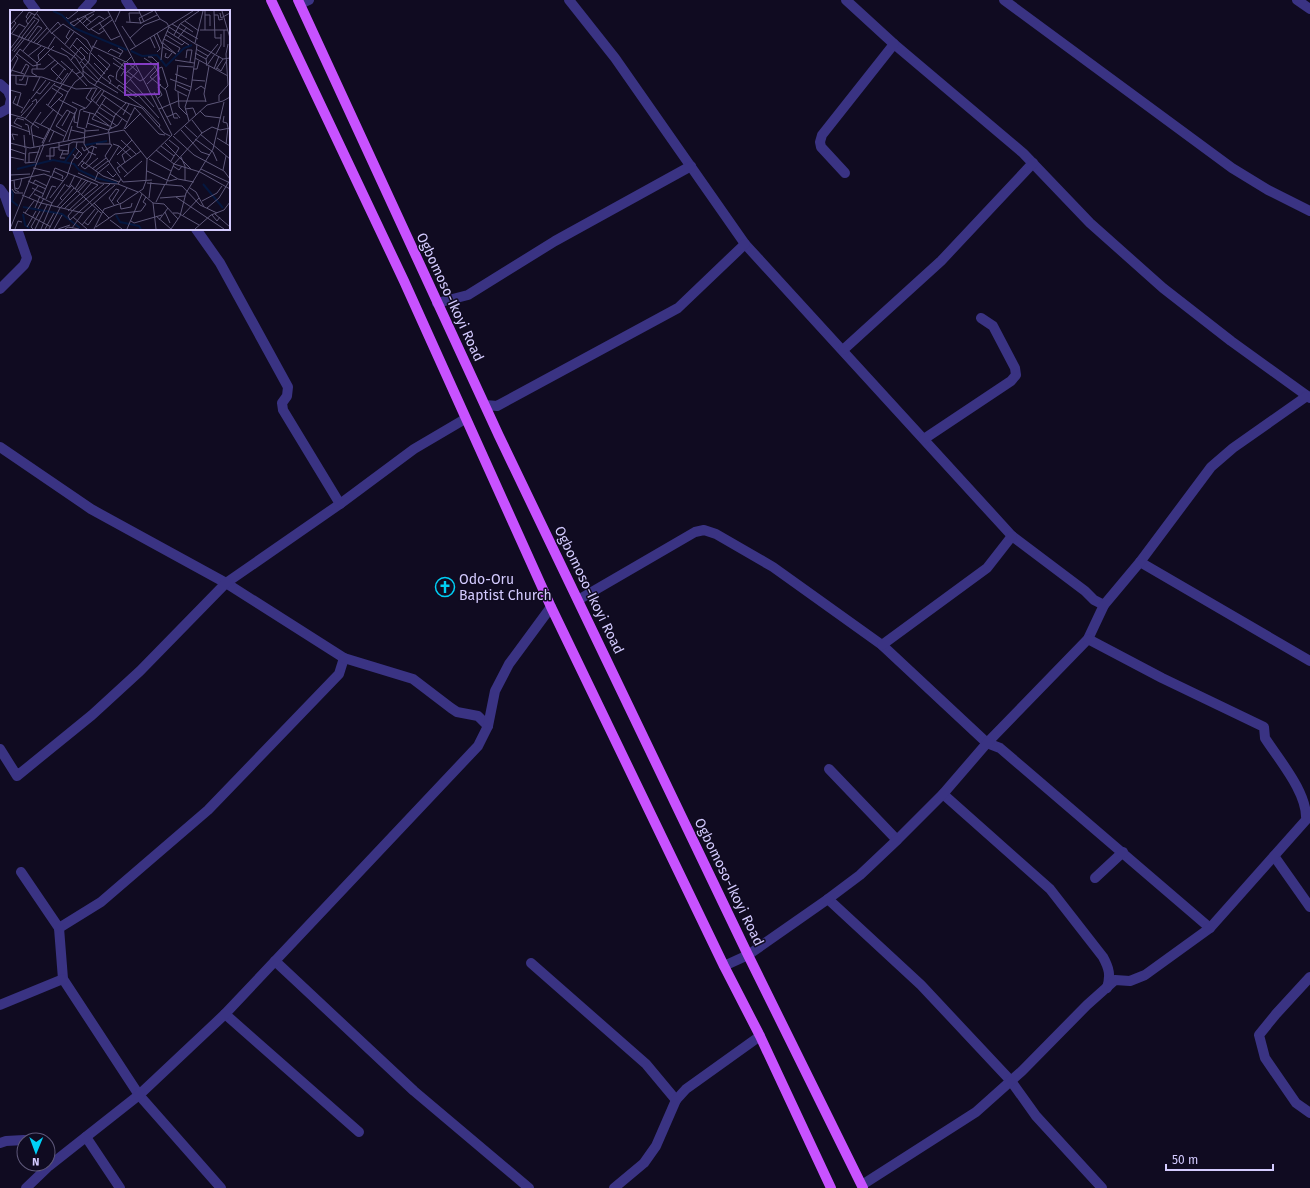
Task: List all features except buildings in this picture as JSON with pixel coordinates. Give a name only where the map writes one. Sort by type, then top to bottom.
[{"type":"main road","points":[[271,0],[400,274],[551,608],[724,966],[760,1036],[831,1188]]},
{"type":"main road","name":"Ogbomoso-Ikoyi Road","points":[[302,1],[437,303],[485,405],[748,955],[863,1187]]},
{"type":"street","points":[[28,0],[35,10]]},
{"type":"street","points":[[83,10],[92,0]]},
{"type":"street","points":[[126,0],[132,10]]},
{"type":"street","points":[[569,0],[615,58],[744,244],[924,438],[1012,536],[1085,591],[1094,600],[1104,606]]},
{"type":"street","points":[[724,966],[748,955],[828,899],[860,875],[897,840],[943,794],[987,744],[1088,639],[1104,606],[1140,562],[1211,467],[1233,448],[1309,397],[1231,341],[1163,288],[1090,223],[1023,153],[894,44],[846,0]]},
{"type":"street","points":[[1004,0],[1232,168],[1268,190],[1310,210]]},
{"type":"street","points":[[1297,0],[1310,9]]},
{"type":"street","points":[[845,174],[821,147],[820,142],[822,136],[894,44]]},
{"type":"street","points":[[0,84],[8,91],[10,96]]},
{"type":"street","points":[[0,113],[9,108],[10,103]]},
{"type":"street","points":[[843,350],[941,261],[1033,163]]},
{"type":"street","points":[[437,303],[468,295],[554,241],[691,166]]},
{"type":"street","points":[[0,189],[5,196],[10,210]]},
{"type":"street","points":[[0,289],[24,265],[27,258],[17,230]]},
{"type":"street","points":[[197,230],[220,263],[288,387],[287,396],[282,403],[283,410],[340,504]]},
{"type":"street","points":[[485,405],[497,406],[678,308],[744,244]]},
{"type":"street","points":[[924,438],[1010,381],[1016,375],[1015,368],[993,326],[981,318]]},
{"type":"street","points":[[0,749],[17,776],[92,716],[140,671],[226,583],[340,504],[414,449],[465,419]]},
{"type":"street","points":[[0,447],[91,509],[226,583],[344,658],[413,679],[451,708],[458,712],[478,716],[488,726]]},
{"type":"street","points":[[578,600],[695,532],[704,530],[716,534],[773,567],[882,645],[987,744],[1000,748],[1210,928]]},
{"type":"street","points":[[882,645],[987,568],[1012,536]]},
{"type":"street","points":[[1140,562],[1310,661]]},
{"type":"street","points":[[56,1159],[139,1095],[225,1014],[478,746],[488,726],[495,691],[508,664],[551,608]]},
{"type":"street","points":[[863,1187],[976,1112],[1011,1081],[1087,1005],[1116,980],[1130,981],[1145,975],[1210,928],[1306,820],[1306,810],[1302,797],[1265,738],[1264,727],[1162,678],[1088,639]]},
{"type":"street","points":[[59,928],[101,902],[208,810],[340,674],[344,658]]},
{"type":"street","points":[[829,769],[897,840]]},
{"type":"street","points":[[943,794],[1050,889],[1103,957],[1109,969],[1110,978],[1107,988]]},
{"type":"street","points":[[1094,878],[1123,852]]},
{"type":"street","points":[[1274,856],[1310,907]]},
{"type":"street","points":[[21,872],[59,928],[63,979],[139,1095],[221,1188]]},
{"type":"street","points":[[828,899],[921,985],[1011,1081],[1036,1116],[1102,1188]]},
{"type":"street","points":[[276,960],[414,1091],[529,1188]]},
{"type":"street","points":[[531,963],[646,1064],[676,1100]]},
{"type":"street","points":[[1310,977],[1259,1035],[1265,1058],[1296,1103],[1310,1114]]},
{"type":"street","points":[[0,1005],[63,979]]},
{"type":"street","points":[[225,1014],[359,1132]]},
{"type":"street","points":[[614,1188],[644,1163],[656,1146],[676,1100],[686,1089],[760,1036]]},
{"type":"street","points":[[86,1137],[120,1188]]},
{"type":"street","points":[[0,1143],[6,1140],[16,1140]]},
{"type":"street","points":[[26,1188],[41,1172]]},
{"type":"place","name":"Odo-Oru Baptist Church","points":[[445,587]]}]
